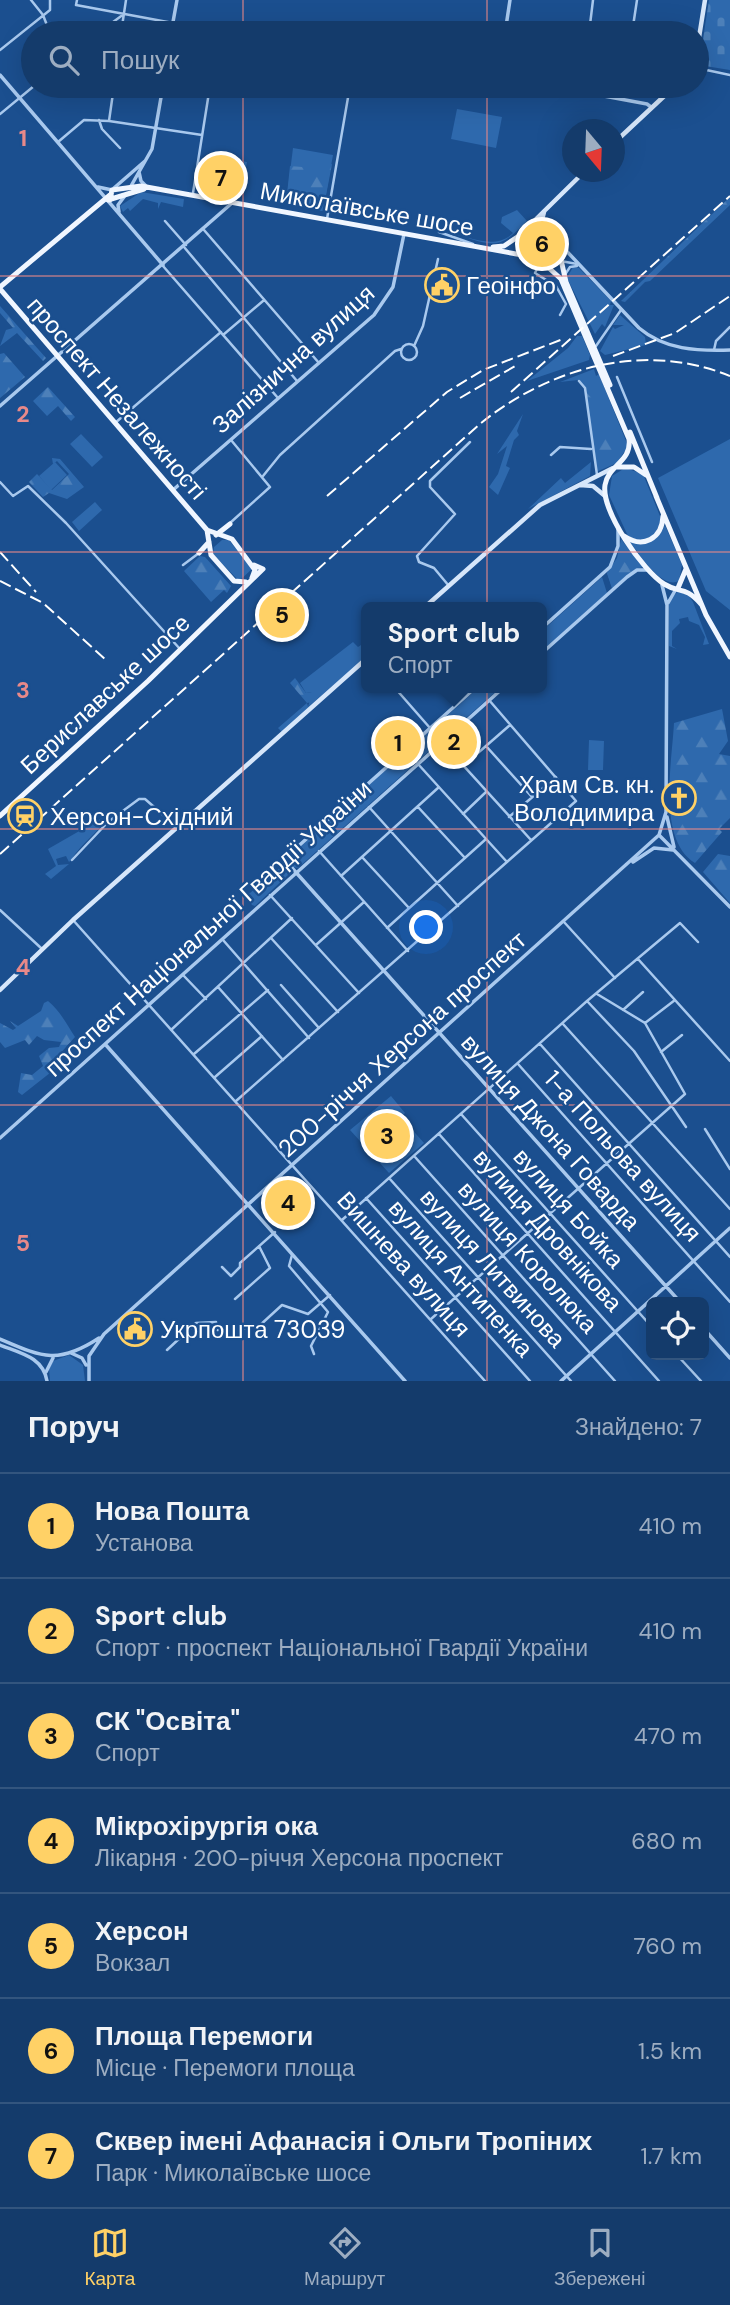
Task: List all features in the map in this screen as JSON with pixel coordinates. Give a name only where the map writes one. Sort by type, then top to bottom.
[{"type":"main road","points":[[702,21],[705,0]]},
{"type":"main road","points":[[625,132],[661,98]]},
{"type":"main road","points":[[559,247],[555,256],[542,259],[521,254],[524,231],[573,182]]},
{"type":"main road","points":[[104,198],[128,189]]},
{"type":"main road","points":[[0,288],[104,198],[128,189]]},
{"type":"main road","name":"Миколаївське шосе","points":[[128,189],[158,190],[521,254]]},
{"type":"main road","points":[[545,208],[542,219],[548,232]]},
{"type":"main road","points":[[524,231],[538,227],[548,232],[559,247],[565,276],[663,513],[701,604],[730,657]]},
{"type":"main road","name":"Миколаївське шосе","points":[[487,248],[504,246],[524,231]]},
{"type":"main road","points":[[542,259],[561,279],[629,439],[626,457],[605,484],[607,499],[617,523],[629,547],[659,580],[690,592],[701,604]]},
{"type":"main road","name":"проспект Незалежності","points":[[0,288],[208,530],[229,537]]},
{"type":"main road","points":[[431,602],[540,505],[597,475],[617,467],[630,466],[642,471],[657,498]]},
{"type":"main road","points":[[569,488],[590,485],[607,499]]},
{"type":"main road","points":[[622,533],[640,542],[652,539],[662,528],[663,513]]},
{"type":"main road","points":[[199,552],[230,524]]},
{"type":"main road","points":[[199,552],[211,553],[234,581],[240,584],[264,569],[253,563],[229,537],[227,531],[230,524]]},
{"type":"main road","name":"проспект Незалежності","points":[[208,530],[211,553]]},
{"type":"main road","points":[[211,553],[221,539],[229,537]]},
{"type":"main road","points":[[678,588],[684,579],[686,566]]},
{"type":"main road","name":"Бериславське шосе","points":[[0,816],[180,649],[251,579]]},
{"type":"main road","points":[[233,597],[236,590],[234,581]]},
{"type":"main road","points":[[0,990],[73,920],[361,663]]},
{"type":"street","points":[[31,0],[45,21]]},
{"type":"street","points":[[36,21],[51,8],[50,0]]},
{"type":"street","points":[[123,21],[126,0]]},
{"type":"street","points":[[173,21],[177,0]]},
{"type":"street","points":[[507,21],[510,0]]},
{"type":"street","points":[[590,21],[593,0]]},
{"type":"street","points":[[634,21],[637,0]]},
{"type":"street","points":[[76,2],[162,21]]},
{"type":"street","points":[[114,21],[124,14]]},
{"type":"street","points":[[0,50],[21,33]]},
{"type":"street","points":[[709,71],[730,75]]},
{"type":"street","points":[[0,75],[278,398]]},
{"type":"street","points":[[0,114],[20,98]]},
{"type":"street","points":[[109,121],[112,98]]},
{"type":"street","points":[[104,198],[147,160],[161,98]]},
{"type":"street","points":[[192,196],[208,98]]},
{"type":"street","points":[[327,219],[348,98]]},
{"type":"street","points":[[622,98],[651,107]]},
{"type":"street","points":[[58,142],[84,120],[109,121],[202,135]]},
{"type":"street","points":[[99,120],[102,129],[120,148]]},
{"type":"street","points":[[120,214],[118,205],[138,170]]},
{"type":"street","points":[[138,170],[142,183],[158,190]]},
{"type":"street","points":[[0,406],[232,203]]},
{"type":"street","points":[[165,221],[297,381]]},
{"type":"street","points":[[204,230],[318,363]]},
{"type":"street","points":[[439,232],[475,246]]},
{"type":"street","name":"Залізнична вулиця","points":[[173,490],[374,315],[389,297],[404,233]]},
{"type":"street","points":[[555,239],[646,334],[676,348],[730,350]]},
{"type":"street","points":[[401,349],[402,356],[409,359],[416,353],[414,346],[423,326],[438,259]]},
{"type":"street","points":[[560,315],[565,304],[559,289],[535,273],[542,259],[577,265]]},
{"type":"street","points":[[565,276],[570,267],[577,265]]},
{"type":"street","points":[[116,423],[263,301]]},
{"type":"street","points":[[596,350],[621,310]]},
{"type":"street","points":[[714,350],[716,341],[730,327]]},
{"type":"street","points":[[263,476],[280,455],[395,351],[407,344],[414,346]]},
{"type":"street","points":[[617,377],[652,462]]},
{"type":"street","points":[[579,381],[585,388],[591,449],[597,475]]},
{"type":"street","points":[[230,440],[270,487],[230,524]]},
{"type":"street","points":[[449,586],[434,568],[419,562],[417,556],[455,514],[430,487],[430,481],[470,442]]},
{"type":"street","points":[[551,454],[560,447],[591,449]]},
{"type":"street","points":[[0,482],[12,496],[25,485],[29,487],[66,523],[180,649]]},
{"type":"street","points":[[547,623],[610,567],[618,546],[617,523]]},
{"type":"street","points":[[183,565],[199,552]]},
{"type":"street","points":[[234,581],[239,582],[250,574],[253,563]]},
{"type":"street","points":[[547,648],[635,571],[652,572]]},
{"type":"street","points":[[659,580],[667,605],[666,812],[669,834],[678,852]]},
{"type":"street","points":[[667,605],[678,588]]},
{"type":"street","points":[[400,693],[531,840]]},
{"type":"street","name":"проспект Національної Гвардії України","points":[[284,859],[469,693]]},
{"type":"street","name":"проспект Національної Гвардії України","points":[[0,1138],[497,693]]},
{"type":"street","points":[[236,1101],[576,801],[489,700]]},
{"type":"street","points":[[463,766],[510,725]]},
{"type":"street","points":[[486,746],[532,797]]},
{"type":"street","points":[[418,764],[507,862]]},
{"type":"street","points":[[509,817],[556,777]]},
{"type":"street","points":[[341,876],[439,787]]},
{"type":"street","points":[[463,814],[487,792]]},
{"type":"street","points":[[72,860],[107,822],[139,799],[145,799],[177,827]]},
{"type":"street","points":[[369,807],[458,906]]},
{"type":"street","points":[[418,807],[465,858]]},
{"type":"street","points":[[666,812],[659,835],[730,907]]},
{"type":"street","name":"200-річчя Херсона проспект","points":[[104,1334],[631,863],[659,835]]},
{"type":"street","points":[[387,928],[486,839]]},
{"type":"street","points":[[631,863],[654,848],[665,847],[678,852]]},
{"type":"street","points":[[319,851],[408,951]]},
{"type":"street","points":[[362,857],[409,908]]},
{"type":"street","name":"вулиця Джона Говарда","points":[[284,859],[675,1297]]},
{"type":"street","points":[[270,895],[359,993]]},
{"type":"street","points":[[316,945],[364,902]]},
{"type":"street","points":[[0,910],[42,949]]},
{"type":"street","points":[[171,1030],[292,918]]},
{"type":"street","name":"Вишнева вулиця","points":[[73,920],[485,1381]]},
{"type":"street","points":[[564,922],[615,978]]},
{"type":"street","points":[[342,1220],[563,1023],[680,923],[698,942]]},
{"type":"street","points":[[271,938],[338,1012]]},
{"type":"street","points":[[222,939],[309,1038]]},
{"type":"street","points":[[638,958],[730,1061]]},
{"type":"street","points":[[183,975],[205,999]]},
{"type":"street","points":[[281,985],[320,1028]]},
{"type":"street","points":[[218,987],[283,1060]]},
{"type":"street","points":[[194,1054],[268,990]]},
{"type":"street","points":[[623,1010],[643,992]]},
{"type":"street","points":[[430,1319],[685,1094],[645,1023],[597,994]]},
{"type":"street","points":[[645,1023],[674,1000]]},
{"type":"street","points":[[587,1002],[634,1051],[686,1127]]},
{"type":"street","points":[[563,1023],[730,1209]]},
{"type":"street","points":[[662,1052],[682,1035]]},
{"type":"street","points":[[215,1077],[262,1036]]},
{"type":"street","points":[[105,1044],[405,1381]]},
{"type":"street","points":[[540,1044],[730,1257]]},
{"type":"street","name":"1-а Польова вулиця","points":[[518,1065],[730,1302]]},
{"type":"street","name":"вулиця Бойка","points":[[461,1114],[646,1320]]},
{"type":"street","points":[[705,1129],[730,1169]]},
{"type":"street","name":"вулиця Дровнікова","points":[[439,1134],[659,1381]]},
{"type":"street","name":"вулиця Королюка","points":[[414,1156],[615,1381]]},
{"type":"street","name":"вулиця Литвинова","points":[[389,1178],[571,1381]]},
{"type":"street","name":"вулиця Антипенка","points":[[366,1198],[530,1381]]},
{"type":"street","points":[[561,1381],[730,1228]]},
{"type":"street","points":[[222,1266],[231,1276],[240,1267],[240,1263],[275,1232]]},
{"type":"street","points":[[235,1299],[270,1268],[259,1246]]},
{"type":"street","points":[[292,1252],[289,1266],[328,1312],[311,1346],[314,1354]]},
{"type":"street","points":[[167,1350],[196,1323],[216,1322],[217,1330],[258,1326],[282,1305],[309,1314],[330,1295]]},
{"type":"street","points":[[0,1342],[6,1348],[39,1359],[88,1345],[104,1334]]},
{"type":"street","points":[[87,1367],[91,1351],[104,1334]]},
{"type":"street","points":[[709,1335],[730,1358]]},
{"type":"street","points":[[0,1342],[39,1359],[46,1372],[47,1381]]},
{"type":"street","points":[[65,1353],[82,1358],[87,1367],[89,1381]]},
{"type":"street","points":[[46,1372],[49,1362],[58,1355]]},
{"type":"street","points":[[682,1360],[701,1381]]},
{"type":"green space","points":[[709,0],[730,0],[730,70],[709,67],[709,21],[706,21]]},
{"type":"green space","points":[[457,109],[502,117],[496,148],[451,139]]},
{"type":"green space","points":[[293,148],[333,155],[323,211],[286,204]]},
{"type":"green space","points":[[230,159],[247,162],[240,198],[196,190],[201,162],[228,167]]},
{"type":"green space","points":[[332,164],[323,211],[286,204],[290,166],[314,168]]},
{"type":"green space","points":[[141,192],[184,199],[183,207],[161,202],[158,209],[158,203],[143,199],[130,211],[128,208],[123,212],[120,206]]},
{"type":"green space","points":[[730,197],[730,205],[650,281],[645,282],[625,302],[621,301]]},
{"type":"green space","points":[[517,210],[527,221],[507,239],[501,242],[487,243],[446,232],[481,241],[498,241],[513,233],[501,223],[502,217]]},
{"type":"green space","points":[[532,229],[543,230],[556,244],[553,256],[534,253],[526,248],[524,236]]},
{"type":"green space","points":[[573,267],[579,268],[611,301],[610,305],[614,305],[605,327],[602,324],[595,334],[567,278]]},
{"type":"green space","points":[[0,306],[46,358],[43,361],[17,333],[0,346],[6,330],[13,328],[0,313]]},
{"type":"green space","points":[[620,315],[645,337],[646,345],[605,355],[600,351],[613,327],[615,329],[624,325],[613,325]]},
{"type":"green space","points":[[577,336],[582,336],[590,355],[589,360],[527,381],[568,348]]},
{"type":"green space","points":[[4,353],[25,377],[0,398],[0,354]]},
{"type":"green space","points":[[594,369],[596,376],[599,374],[628,446],[617,463],[596,472],[586,388],[578,380],[560,382]]},
{"type":"green space","points":[[48,387],[75,417],[71,421],[58,406],[47,416],[33,401]]},
{"type":"green space","points":[[586,392],[596,403],[599,420],[604,420],[615,436],[620,437],[620,441],[612,442],[613,452],[622,455],[607,466],[594,460]]},
{"type":"green space","points":[[523,414],[517,431],[519,435],[514,440],[506,466],[510,468],[498,495],[489,487],[498,474],[507,446],[497,454]]},
{"type":"green space","points":[[81,434],[103,457],[92,467],[70,444]]},
{"type":"green space","points":[[730,439],[730,610],[706,591],[658,478]]},
{"type":"green space","points":[[52,458],[60,459],[84,487],[67,499],[49,493],[43,497],[29,482],[37,474],[52,490],[69,474],[57,461],[53,464]]},
{"type":"green space","points":[[55,462],[67,475],[51,490],[39,476]]},
{"type":"green space","points":[[591,462],[590,476],[528,509],[561,478],[565,483]]},
{"type":"green space","points":[[625,468],[643,474],[662,521],[652,538],[639,541],[628,536],[609,495],[612,476]]},
{"type":"green space","points":[[95,502],[102,510],[79,531],[72,522]]},
{"type":"green space","points":[[665,525],[682,565],[679,581],[672,582],[658,576],[629,541],[651,541]]},
{"type":"green space","points":[[621,539],[643,567],[634,570],[612,588],[607,573],[617,558]]},
{"type":"green space","points":[[222,540],[229,540],[252,569],[239,581],[213,554],[214,547]]},
{"type":"green space","points":[[200,556],[205,557],[231,586],[227,593],[224,590],[211,602],[184,571]]},
{"type":"green space","points":[[623,560],[632,571],[612,588],[607,573],[616,561]]},
{"type":"green space","points":[[602,577],[607,593],[547,647],[547,626]]},
{"type":"green space","points":[[678,591],[689,596],[693,602],[709,644],[703,645],[705,637],[699,625],[689,621],[688,617],[679,619],[680,623],[672,631],[672,646],[677,649],[669,646],[669,601]]},
{"type":"green space","points":[[353,642],[358,647],[361,645],[361,661],[308,707],[312,692],[306,693],[300,683]]},
{"type":"green space","points":[[295,678],[306,693],[312,692],[312,702],[307,703],[290,683]]},
{"type":"green space","points":[[336,683],[282,732],[278,728],[307,703],[308,707]]},
{"type":"green space","points":[[472,693],[494,693],[449,733],[445,734],[438,727],[439,723]]},
{"type":"green space","points":[[722,709],[728,741],[719,754],[730,756],[730,818],[719,829],[722,832],[695,863],[683,852],[675,837],[671,819],[670,779],[674,723]]},
{"type":"green space","points":[[428,732],[439,740],[438,743],[298,868],[293,867],[289,857]]},
{"type":"green space","points":[[589,740],[604,741],[603,770],[588,770]]},
{"type":"green space","points":[[109,814],[69,862],[66,856],[56,859],[58,865],[69,864],[51,879],[45,874],[56,866],[48,849]]},
{"type":"green space","points":[[718,854],[730,856],[730,903],[703,872]]},
{"type":"green space","points":[[283,865],[288,875],[255,906],[252,905],[244,892],[250,893]]},
{"type":"green space","points":[[48,1001],[75,1037],[57,1057],[60,1065],[22,1095],[18,1092],[21,1073],[32,1075],[43,1066],[39,1056],[49,1048],[59,1047],[61,1042],[44,1040],[37,1036],[29,1045],[25,1040],[5,1048],[0,1042],[0,1023],[13,1030],[16,1028],[10,1021],[18,1026],[41,1011],[44,1003]]},
{"type":"green space","points":[[391,1096],[405,1113],[401,1117],[424,1143],[389,1173],[350,1130]]},
{"type":"green space","points":[[69,1355],[83,1365],[85,1381],[50,1381],[49,1369],[53,1361]]},
{"type":"railway","points":[[511,392],[730,196]]},
{"type":"railway","points":[[613,356],[675,333],[730,296]]},
{"type":"railway","points":[[327,496],[447,392],[483,370],[563,339]]},
{"type":"railway","points":[[0,854],[481,423],[508,403],[568,374],[600,365],[632,361],[665,361],[697,366],[730,376]]},
{"type":"railway","points":[[460,398],[517,365]]},
{"type":"railway","points":[[0,552],[36,592]]},
{"type":"railway","points":[[0,581],[43,603],[106,660]]},
{"type":"place","name":"Сквер імені Афанасія і Ольги Тропіних","points":[[221,178]]},
{"type":"place","name":"Площа Перемоги","points":[[542,244]]},
{"type":"place","name":"Геоінфо","points":[[442,285]]},
{"type":"place","name":"Херсон","points":[[282,615]]},
{"type":"place","name":"Sport club","points":[[454,742]]},
{"type":"place","name":"Нова Пошта","points":[[398,743]]},
{"type":"place","name":"Храм Св. кн. Володимира","points":[[679,798]]},
{"type":"place","name":"Херсон-Східний","points":[[25,816]]},
{"type":"place","name":"СК \"Освіта\"","points":[[387,1136]]},
{"type":"place","name":"Мікрохірургія ока","points":[[288,1203]]},
{"type":"place","name":"Укрпошта 73039","points":[[135,1329]]}]
